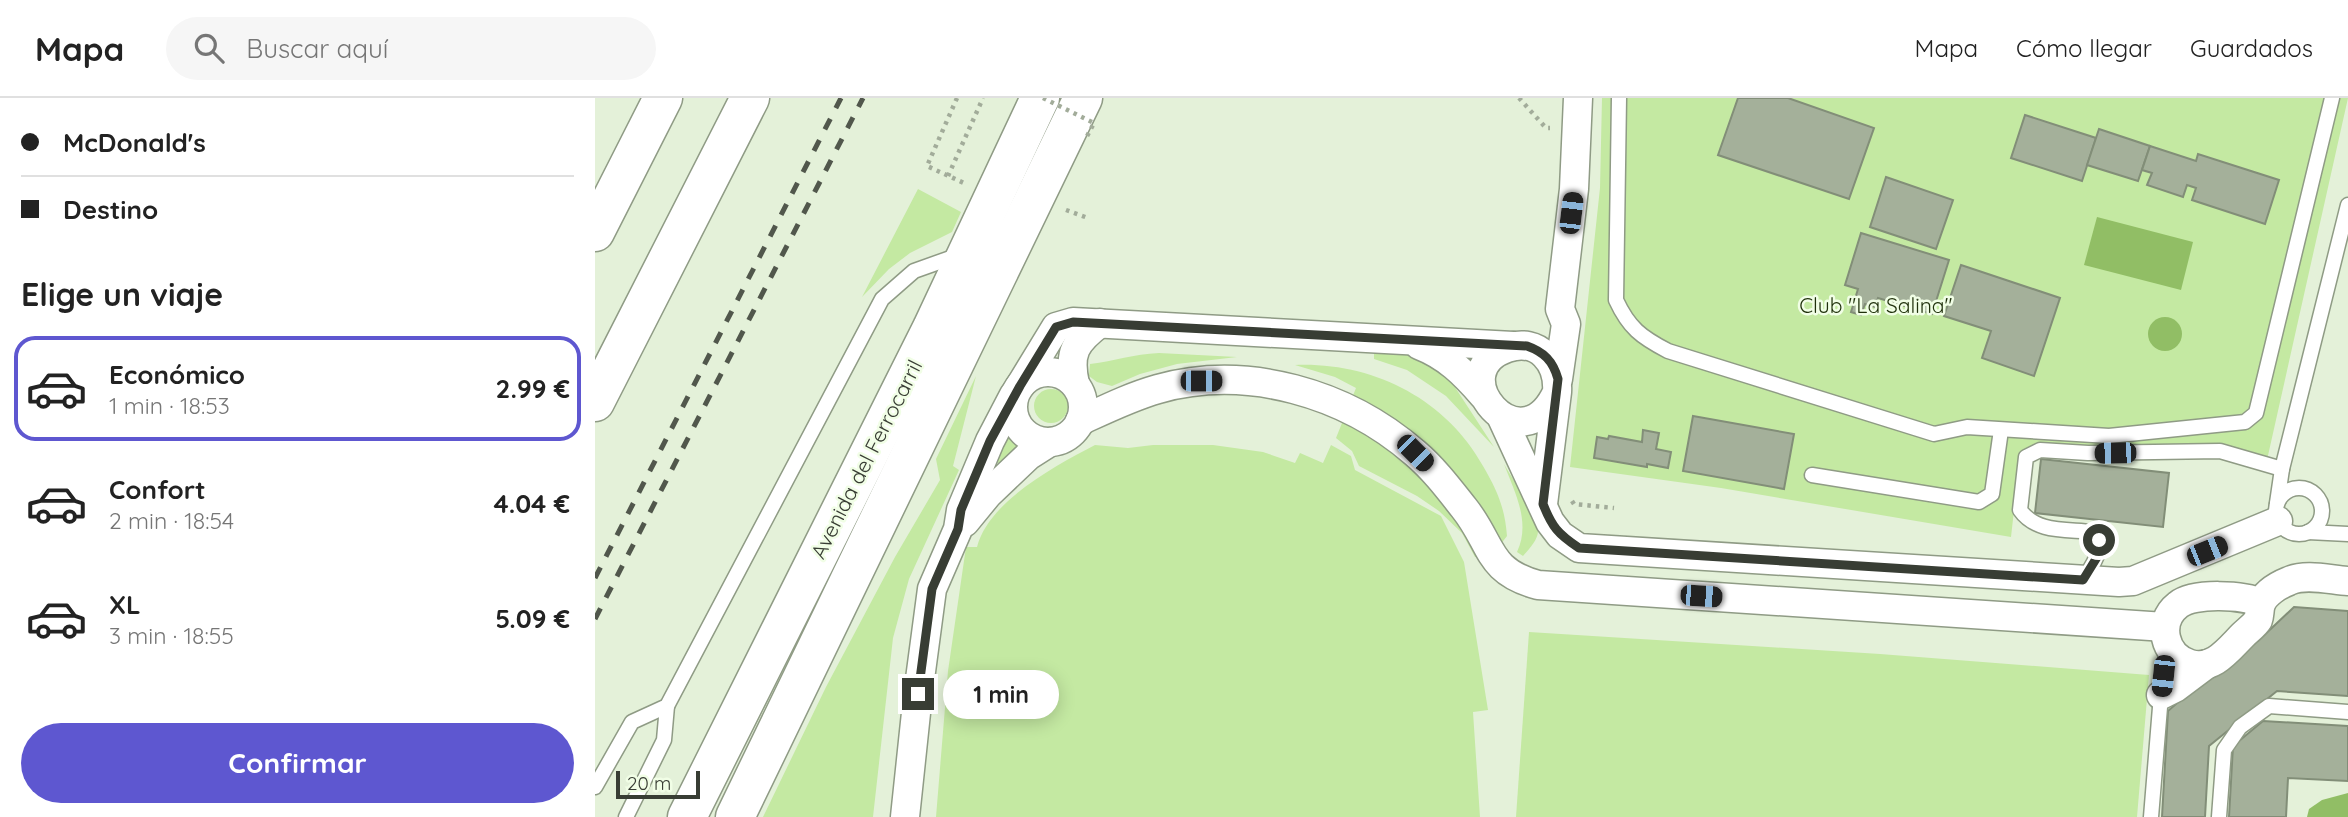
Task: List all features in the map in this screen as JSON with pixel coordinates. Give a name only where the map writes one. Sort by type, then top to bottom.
[{"type":"main road","points":[[595,232],[663,98]]},
{"type":"main road","points":[[595,402],[750,98]]},
{"type":"main road","name":"Avenida del Ferrocarril","points":[[735,817],[1083,98]]},
{"type":"main road","name":"Avenida del Ferrocarril","points":[[687,817],[932,328],[1038,101]]},
{"type":"street","points":[[1543,504],[1566,324],[1560,309],[1574,189],[1578,98]]},
{"type":"street","points":[[1560,309],[1520,346],[1501,350],[1491,358],[1484,370],[1482,382],[1550,522],[1560,535],[1579,548],[2133,581],[2278,512]]},
{"type":"street","points":[[905,817],[932,589],[958,529],[961,510],[980,464],[1017,390],[1056,327],[1073,322],[1100,323],[1520,346],[1538,350],[1548,357],[1555,367],[1557,386],[1551,405],[1541,415],[1514,421],[1492,406],[1459,368],[1437,352],[1407,340]]},
{"type":"street","points":[[1080,421],[1083,403],[1070,363],[1077,345],[1100,323]]},
{"type":"street","points":[[1050,442],[1038,440],[1020,428],[1012,406],[1017,390],[1036,373],[1058,373],[1075,384]]},
{"type":"street","points":[[958,529],[973,515],[988,494],[1028,456],[1050,442],[1067,436],[1080,421],[1119,402],[1161,388],[1201,381],[1252,381],[1296,389],[1330,400],[1388,433],[1415,453],[1473,519],[1502,569],[1519,580],[1538,584],[2166,636]]},
{"type":"street","points":[[2161,695],[2216,658],[2258,620],[2261,603],[2269,593],[2293,579],[2348,581]]},
{"type":"street","points":[[2161,695],[2166,636],[2172,611],[2180,603],[2191,598],[2250,597],[2261,603]]},
{"type":"street","points":[[2166,636],[2174,655],[2183,662],[2195,665],[2216,658]]},
{"type":"lane","points":[[1619,98],[1616,300],[1625,318],[1642,337],[1668,351],[1934,434],[1967,427],[2109,436],[2245,422],[2256,413],[2332,98]]},
{"type":"lane","points":[[2348,205],[2281,469],[2278,512],[2282,527],[2291,533],[2348,534]]},
{"type":"lane","points":[[626,817],[664,740],[667,706],[883,299],[914,271],[967,253]]},
{"type":"lane","points":[[1812,475],[1979,502],[1992,494],[2001,430]]},
{"type":"lane","points":[[2083,580],[2099,554],[2099,540],[2092,532],[2037,526],[2027,519],[2020,510],[2026,457],[2040,450],[2088,453],[2220,451],[2281,469]]},
{"type":"lane","points":[[2278,512],[2289,491],[2307,490],[2314,495],[2322,511],[2316,527],[2308,532]]},
{"type":"lane","points":[[2151,817],[2161,695]]},
{"type":"lane","points":[[595,787],[632,722],[667,706]]},
{"type":"lane","points":[[2219,817],[2224,750],[2240,726],[2269,706],[2348,712]]},
{"type":"path","points":[[957,98],[927,166],[968,185]]},
{"type":"path","points":[[948,176],[983,98]]},
{"type":"path","points":[[1038,101],[1094,123],[1086,140]]},
{"type":"path","points":[[1057,207],[1088,218]]},
{"type":"green space","name":"Club \"La Salina\"","points":[[1602,98],[2348,98],[2267,460],[2042,443],[2020,457],[2011,537],[1721,488],[1570,467],[1600,188]]},
{"type":"green space","points":[[918,189],[961,212],[952,232],[910,253],[889,269],[862,297]]},
{"type":"green space","points":[[1159,353],[1237,357],[1177,364],[1140,374],[1112,386],[1097,382],[1089,376],[1090,364]]},
{"type":"green space","points":[[1374,353],[1417,354],[1447,375],[1494,447],[1446,396],[1407,370],[1374,359]]},
{"type":"green space","points":[[1295,365],[1352,370],[1378,378],[1427,403],[1448,421],[1467,442],[1483,466],[1502,508],[1507,536],[1490,558],[1475,557],[1462,533],[1439,511],[1417,496],[1359,466],[1352,451],[1336,438],[1356,388],[1335,377]]},
{"type":"green space","points":[[976,376],[953,466],[959,470],[909,579],[893,638],[873,817],[763,817],[826,687],[895,557],[940,480],[936,459]]},
{"type":"green space","points":[[1051,389],[1063,394],[1068,406],[1063,418],[1051,423],[1039,418],[1034,406],[1039,394]]},
{"type":"green space","points":[[1013,431],[1029,447],[1003,466],[992,459]]},
{"type":"green space","points":[[1095,445],[1128,448],[1153,445],[1213,445],[1263,452],[1295,463],[1300,453],[1323,463],[1331,445],[1351,456],[1355,470],[1441,516],[1464,562],[1488,710],[1473,712],[1480,817],[936,817],[948,671],[966,547],[977,547],[984,530],[995,515],[1025,487]]},
{"type":"green space","points":[[1504,464],[1537,524],[1537,538],[1523,556],[1517,552],[1522,530],[1520,508]]},
{"type":"green space","points":[[1529,632],[1880,654],[2149,675],[2137,817],[1516,817]]},
{"type":"shaded area","points":[[2097,217],[2193,242],[2181,290],[2084,265]]},
{"type":"shaded area","points":[[2165,317],[2177,322],[2182,334],[2177,346],[2165,351],[2153,346],[2148,334],[2153,322]]},
{"type":"shaded area","points":[[2348,793],[2348,817],[2307,817],[2309,809],[2322,800]]},
{"type":"building","points":[[1738,98],[1788,98],[1874,128],[1849,199],[1718,155]]},
{"type":"building","points":[[2025,115],[2096,138],[2082,181],[2011,158]]},
{"type":"building","points":[[2099,129],[2150,146],[2138,181],[2087,165]]},
{"type":"building","points":[[2150,146],[2196,161],[2198,154],[2279,180],[2265,224],[2192,200],[2196,188],[2187,185],[2183,197],[2147,185],[2152,173],[2142,170]]},
{"type":"building","points":[[1886,177],[1953,200],[1936,249],[1870,227]]},
{"type":"building","points":[[1861,233],[1949,260],[1932,314],[1878,298],[1875,307],[1865,304],[1861,315],[1851,312],[1858,289],[1845,285]]},
{"type":"building","points":[[1961,265],[2060,298],[2034,376],[1982,358],[1991,331],[1944,316]]},
{"type":"building","points":[[1693,416],[1794,434],[1784,489],[1683,471]]},
{"type":"building","points":[[1643,430],[1659,433],[1656,449],[1671,452],[1668,468],[1594,458],[1597,437],[1608,439],[1609,436],[1642,442]]},
{"type":"building","points":[[2041,459],[2169,473],[2163,527],[2035,513]]},
{"type":"building","points":[[2294,607],[2348,611],[2348,696],[2277,691],[2209,746],[2205,817],[2162,817],[2168,711],[2249,640],[2258,641]]},
{"type":"building","points":[[2263,721],[2348,726],[2348,781],[2288,778],[2286,817],[2229,817],[2233,746]]},
{"type":"railway","points":[[595,578],[841,98]]},
{"type":"railway","points":[[595,619],[863,98]]},
{"type":"route","points":[[918,694],[932,589],[958,529],[961,510],[990,441],[1020,386],[1056,327],[1073,322],[1527,346],[1538,350],[1548,357],[1555,367],[1558,379],[1543,504],[1550,522],[1560,535],[1579,548],[2083,580],[2099,554],[2099,540]]}]
